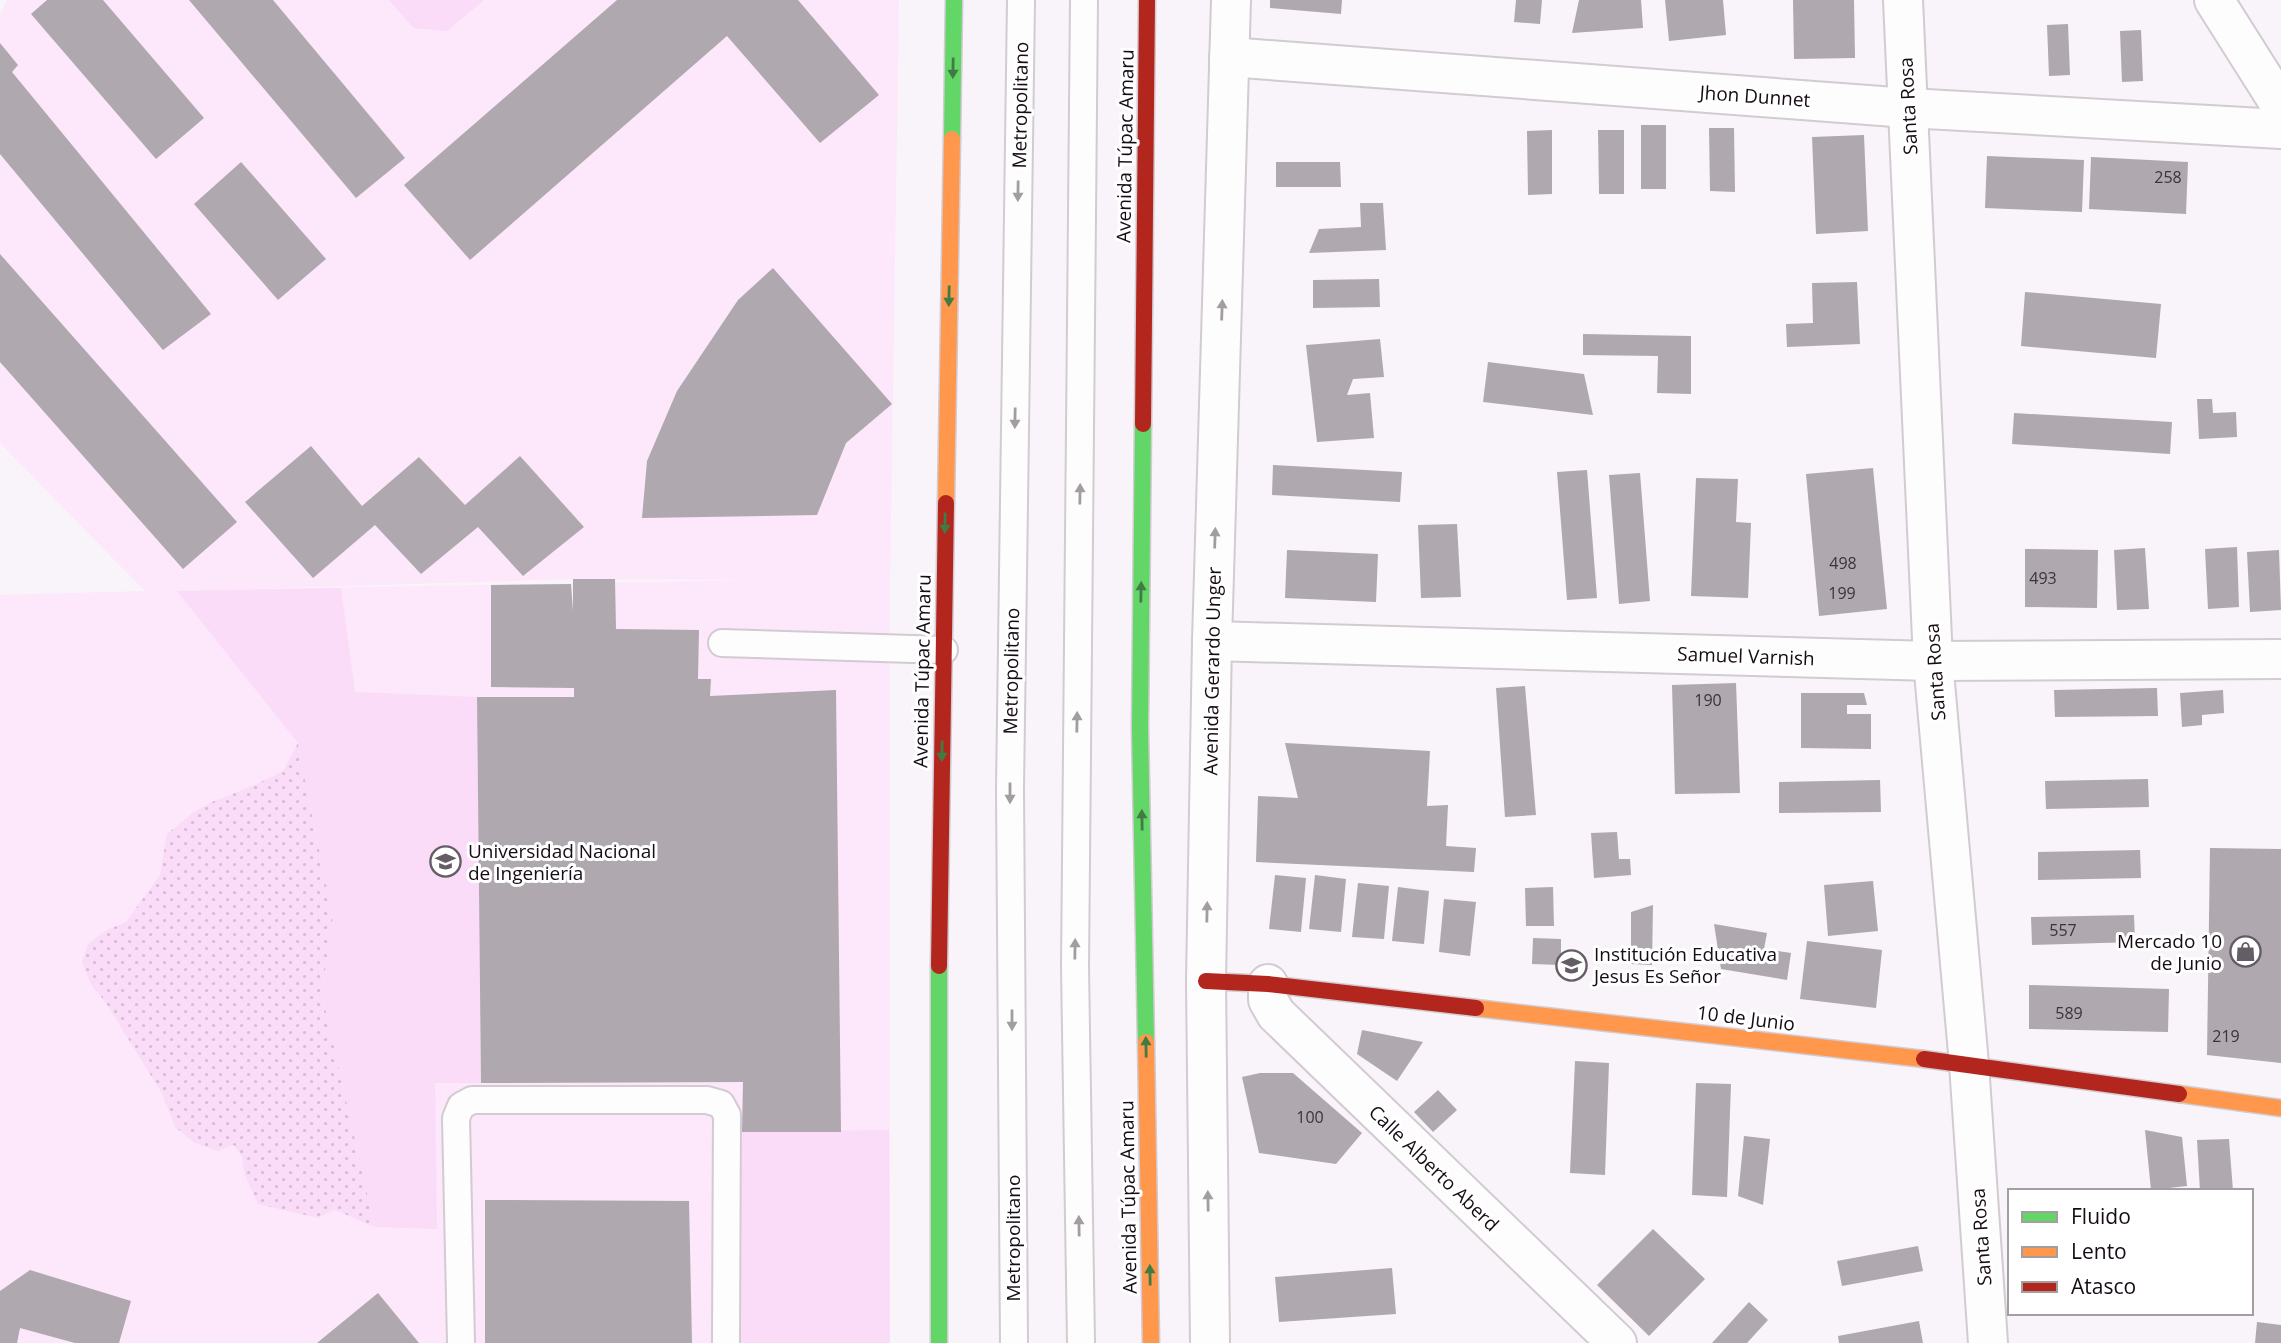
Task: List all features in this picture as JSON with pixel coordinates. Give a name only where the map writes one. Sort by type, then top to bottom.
[{"type":"main road","name":"Avenida Túpac Amaru","points":[[939,1343],[939,895],[954,0]]},
{"type":"main road","name":"Avenida Túpac Amaru","points":[[1147,0],[1140,728],[1152,1343]]},
{"type":"main road","name":"10 de Junio","points":[[1206,981],[1268,984],[1969,1064],[2281,1108]]},
{"type":"street","name":"Avenida Gerardo Unger","points":[[1210,1343],[1206,981],[1212,641],[1231,0]]},
{"type":"street","name":"Santa Rosa","points":[[1903,0],[1933,661],[1969,1064],[1988,1343]]},
{"type":"street","points":[[2214,0],[2281,106]]},
{"type":"street","name":"Jhon Dunnet","points":[[1229,57],[1908,108],[2281,129]]},
{"type":"street","name":"Samuel Varnish","points":[[1212,641],[1933,661],[2281,659]]},
{"type":"street","name":"Calle Alberto Aberd","points":[[1268,984],[1268,1000],[1276,1014],[1616,1343]]},
{"type":"lane","name":"Metropolitano","points":[[1014,1343],[1010,789],[1021,0]]},
{"type":"lane","points":[[1081,1343],[1075,967],[1084,0]]},
{"type":"lane","points":[[722,643],[944,650]]},
{"type":"lane","points":[[461,1343],[456,1118],[461,1106],[472,1100],[708,1100],[721,1104],[727,1115],[726,1343]]},
{"type":"shaded area","points":[[7,0],[899,0],[890,578],[890,1343],[0,1343],[0,595],[145,591],[0,443],[0,16]],"holes":[[[573,579],[761,580],[250,589]]]},
{"type":"shaded area","points":[[389,0],[484,0],[447,31],[414,28]]},
{"type":"shaded area","points":[[341,588],[355,692],[477,697],[481,1083],[435,1083],[437,1229],[375,1227],[322,994],[333,918],[298,743],[177,591]]},
{"type":"shaded area","points":[[298,743],[333,918],[322,994],[375,1227],[335,1210],[318,1218],[258,1204],[245,1175],[242,1157],[234,1145],[217,1151],[195,1143],[175,1127],[163,1095],[106,1003],[91,984],[82,963],[88,944],[105,931],[126,922],[160,875],[167,834],[194,812],[212,802],[283,771]]},
{"type":"shaded area","points":[[889,1130],[890,1343],[741,1343],[742,1132]]},
{"type":"building","points":[[47,0],[103,0],[204,118],[156,159],[31,14]]},
{"type":"building","points":[[189,0],[273,0],[405,158],[356,198]]},
{"type":"building","points":[[617,0],[798,0],[879,95],[820,143],[727,36],[470,260],[404,185]]},
{"type":"building","points":[[1270,0],[1342,0],[1341,14],[1270,8]]},
{"type":"building","points":[[1516,0],[1542,0],[1540,24],[1514,22]]},
{"type":"building","points":[[1579,0],[1641,0],[1643,28],[1572,33]]},
{"type":"building","points":[[1665,0],[1723,0],[1726,35],[1669,41]]},
{"type":"building","points":[[1793,0],[1854,0],[1855,58],[1794,59]]},
{"type":"building","points":[[2068,24],[2070,75],[2049,76],[2047,25]]},
{"type":"building","points":[[2141,30],[2143,81],[2122,82],[2120,31]]},
{"type":"building","points":[[0,43],[18,65],[12,72],[211,314],[163,350],[0,154]]},
{"type":"building","points":[[1641,125],[1666,125],[1666,189],[1641,189]]},
{"type":"building","points":[[1709,128],[1734,128],[1735,192],[1710,191]]},
{"type":"building","points":[[1552,130],[1552,194],[1528,195],[1527,131]]},
{"type":"building","points":[[1598,130],[1624,130],[1624,194],[1599,194]]},
{"type":"building","points":[[1864,135],[1868,231],[1816,234],[1812,137]]},
{"type":"building","points":[[1987,156],[2084,160],[2082,212],[1985,208]]},
{"type":"building","points":[[2091,157],[2188,162],[2186,214],[2089,209]]},
{"type":"building","points":[[241,162],[326,259],[278,300],[194,204]]},
{"type":"building","points":[[1276,162],[1340,162],[1341,187],[1276,187]]},
{"type":"building","points":[[1360,203],[1383,203],[1386,250],[1309,253],[1319,229],[1361,227]]},
{"type":"building","points":[[0,254],[237,522],[183,569],[0,362]]},
{"type":"building","points":[[773,268],[892,404],[846,443],[817,515],[642,518],[647,461],[677,391],[738,300]]},
{"type":"building","points":[[1379,279],[1380,307],[1313,308],[1313,280]]},
{"type":"building","points":[[1857,282],[1860,344],[1787,347],[1786,324],[1813,323],[1812,283]]},
{"type":"building","points":[[2025,292],[2161,304],[2156,358],[2021,346]]},
{"type":"building","points":[[1583,334],[1691,336],[1691,394],[1657,393],[1658,356],[1583,355]]},
{"type":"building","points":[[1380,339],[1384,377],[1353,379],[1347,395],[1370,393],[1374,438],[1317,442],[1306,345]]},
{"type":"building","points":[[1488,362],[1584,374],[1593,415],[1483,402]]},
{"type":"building","points":[[2197,399],[2212,399],[2213,413],[2236,412],[2237,437],[2199,439]]},
{"type":"building","points":[[2014,413],[2172,422],[2170,454],[2012,444]]},
{"type":"building","points":[[311,446],[362,506],[419,457],[465,505],[520,456],[584,527],[523,576],[478,527],[421,574],[375,525],[313,578],[245,502]]},
{"type":"building","points":[[1273,465],[1402,472],[1400,502],[1272,495]]},
{"type":"building","points":[[1873,468],[1887,609],[1819,616],[1806,474]]},
{"type":"building","points":[[1587,470],[1597,598],[1567,600],[1557,472]]},
{"type":"building","points":[[1640,473],[1650,601],[1619,604],[1609,475]]},
{"type":"building","points":[[1696,478],[1738,479],[1736,522],[1751,523],[1748,598],[1691,596]]},
{"type":"building","points":[[1457,524],[1461,597],[1421,598],[1418,525]]},
{"type":"building","points":[[2237,547],[2239,607],[2208,609],[2205,549]]},
{"type":"building","points":[[2145,548],[2149,609],[2117,610],[2114,550]]},
{"type":"building","points":[[2025,549],[2098,550],[2097,608],[2025,607]]},
{"type":"building","points":[[1287,550],[1378,554],[1376,602],[1285,598]]},
{"type":"building","points":[[2279,550],[2281,610],[2250,612],[2247,552]]},
{"type":"building","points":[[573,579],[615,579],[616,629],[699,630],[698,679],[711,679],[710,696],[836,690],[841,1132],[742,1132],[743,1082],[481,1083],[477,697],[574,697],[574,688],[491,687],[491,585],[571,584],[573,612]]},
{"type":"building","points":[[1736,683],[1740,793],[1675,794],[1672,685]]},
{"type":"building","points":[[1525,686],[1536,815],[1505,817],[1496,688]]},
{"type":"building","points":[[2157,688],[2158,716],[2055,717],[2054,690]]},
{"type":"building","points":[[2223,690],[2224,713],[2202,715],[2202,725],[2182,727],[2180,693]]},
{"type":"building","points":[[1801,693],[1864,693],[1867,705],[1847,705],[1847,714],[1871,714],[1871,749],[1801,748]]},
{"type":"building","points":[[1285,743],[1430,751],[1427,806],[1448,805],[1446,846],[1476,848],[1474,872],[1256,862],[1258,796],[1298,798]]},
{"type":"building","points":[[2148,779],[2149,807],[2046,809],[2045,781]]},
{"type":"building","points":[[1880,780],[1881,812],[1779,813],[1779,782]]},
{"type":"building","points":[[1617,832],[1619,859],[1630,859],[1631,875],[1594,878],[1591,833]]},
{"type":"building","name":"Mercado 10 de Junio","points":[[2210,848],[2281,849],[2281,1063],[2207,1055]]},
{"type":"building","points":[[2140,850],[2141,878],[2038,880],[2038,852]]},
{"type":"building","points":[[1275,875],[1306,878],[1301,932],[1269,929]]},
{"type":"building","points":[[1315,875],[1346,879],[1341,932],[1309,929]]},
{"type":"building","points":[[1873,881],[1878,931],[1828,936],[1824,885]]},
{"type":"building","points":[[1358,883],[1389,886],[1384,939],[1352,937]]},
{"type":"building","points":[[1398,887],[1429,891],[1424,944],[1392,941]]},
{"type":"building","points":[[1553,887],[1554,926],[1526,926],[1525,888]]},
{"type":"building","points":[[1444,899],[1476,902],[1470,956],[1439,952]]},
{"type":"building","points":[[1653,905],[1652,965],[1631,964],[1631,912]]},
{"type":"building","points":[[2134,915],[2135,942],[2032,945],[2031,917]]},
{"type":"building","points":[[1714,924],[1767,933],[1764,949],[1791,953],[1787,980],[1721,969]]},
{"type":"building","points":[[1533,938],[1561,939],[1561,965],[1532,964]]},
{"type":"building","points":[[1807,941],[1882,950],[1876,1008],[1800,999]]},
{"type":"building","points":[[2029,985],[2169,989],[2168,1032],[2029,1029]]},
{"type":"building","points":[[1362,1030],[1423,1042],[1397,1081],[1357,1054]]},
{"type":"building","points":[[1575,1061],[1609,1063],[1605,1175],[1570,1173]]},
{"type":"building","points":[[1260,1073],[1293,1073],[1362,1133],[1336,1164],[1259,1153],[1242,1077]]},
{"type":"building","points":[[1696,1083],[1731,1084],[1727,1197],[1692,1195]]},
{"type":"building","points":[[1438,1090],[1457,1110],[1433,1132],[1414,1112]]},
{"type":"building","points":[[2145,1130],[2182,1137],[2187,1186],[2151,1189]]},
{"type":"building","points":[[1744,1136],[1770,1139],[1763,1205],[1738,1196]]},
{"type":"building","points":[[2229,1139],[2233,1189],[2200,1189],[2197,1140]]},
{"type":"building","points":[[485,1200],[689,1201],[692,1343],[485,1343]]},
{"type":"building","points":[[1653,1229],[1705,1279],[1649,1336],[1597,1285]]},
{"type":"building","points":[[1918,1246],[1923,1271],[1842,1286],[1837,1261]]},
{"type":"building","points":[[1392,1268],[1396,1314],[1279,1322],[1275,1277]]},
{"type":"building","points":[[30,1270],[131,1301],[119,1343],[75,1343],[20,1328],[17,1343],[0,1343],[0,1291]]},
{"type":"building","points":[[378,1293],[419,1343],[317,1343]]},
{"type":"building","points":[[1749,1302],[1768,1320],[1747,1343],[1712,1343]]},
{"type":"building","points":[[1919,1321],[1923,1343],[1839,1343],[1838,1336]]},
{"type":"building","points":[[2257,1322],[2281,1325],[2281,1343],[2255,1343]]},
{"type":"traffic: fast","points":[[952,139],[954,0]]},
{"type":"traffic: fast","points":[[1143,424],[1140,728],[1146,1042]]},
{"type":"traffic: fast","points":[[939,966],[939,1343]]},
{"type":"traffic: slow","points":[[946,503],[952,139]]},
{"type":"traffic: slow","points":[[1476,1008],[1924,1059]]},
{"type":"traffic: slow","points":[[1146,1042],[1151,1343]]},
{"type":"traffic: slow","points":[[2179,1094],[2281,1108]]},
{"type":"traffic: jam","points":[[1143,424],[1147,0]]},
{"type":"traffic: jam","points":[[939,966],[946,503]]},
{"type":"traffic: jam","points":[[1206,981],[1268,984],[1476,1008]]},
{"type":"traffic: jam","points":[[1924,1059],[2179,1094]]},
{"type":"place","name":"Universidad Nacional de Ingeniería","points":[[445,862]]},
{"type":"place","name":"Mercado 10 de Junio","points":[[2245,952]]},
{"type":"place","name":"Institución Educativa Jesus Es Señor","points":[[1571,965]]}]
